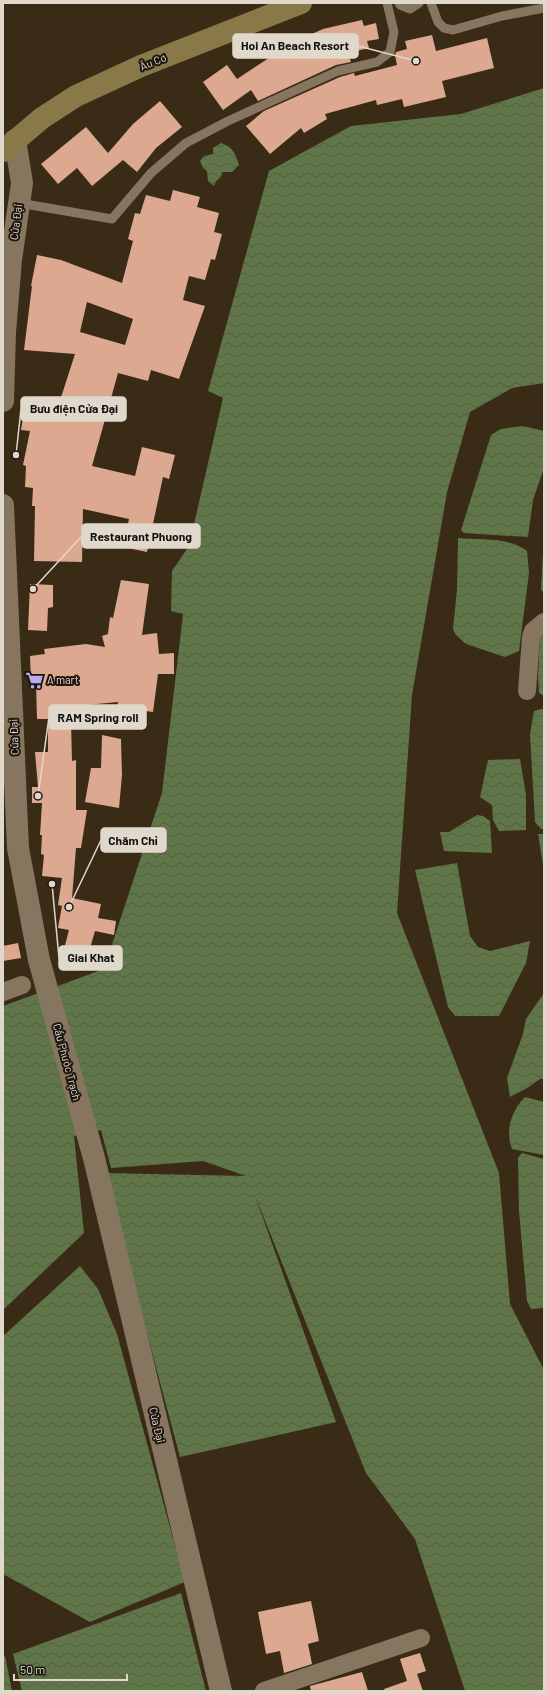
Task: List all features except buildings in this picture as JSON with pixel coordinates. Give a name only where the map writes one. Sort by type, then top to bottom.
[{"type":"main road","name":"Âu Cơ","points":[[9,145],[42,118],[76,96],[141,66],[301,3]]},
{"type":"street","name":"Cửa Đại","points":[[3,401],[11,260],[22,183],[9,145]]},
{"type":"street","name":"Cửa Đại","points":[[3,505],[3,541],[14,737],[11,849],[41,966]]},
{"type":"street","points":[[526,691],[531,637],[533,631],[544,622]]},
{"type":"street","name":"Cầu Phước Trạch","points":[[41,966],[94,1158]]},
{"type":"street","points":[[3,992],[22,985]]},
{"type":"street","name":"Cửa Đại","points":[[94,1158],[221,1691]]},
{"type":"street","points":[[264,1691],[421,1638]]},
{"type":"lane","points":[[19,203],[112,219],[151,173],[186,143],[228,121],[338,71],[377,62],[390,52],[394,32],[387,3]]},
{"type":"lane","points":[[399,3],[400,5],[410,9],[420,3]]},
{"type":"lane","points":[[430,3],[438,22],[444,28],[453,30],[502,16],[544,8]]},
{"type":"water","points":[[544,88],[544,383],[512,388],[470,412],[447,492],[412,695],[397,913],[499,1173],[510,1304],[544,1370],[544,1691],[465,1691],[415,1539],[366,1473],[254,1193],[336,1422],[180,1457],[104,1173],[246,1176],[203,1161],[111,1168],[101,1130],[74,1136],[84,1233],[3,1310],[3,1006],[104,969],[162,793],[183,614],[171,611],[172,571],[189,546],[223,398],[208,391],[269,171],[351,126],[461,114]]},
{"type":"water","points":[[221,143],[228,146],[233,151],[239,165],[232,172],[222,172],[221,177],[216,181],[214,186],[208,181],[207,171],[203,168],[200,161],[204,156],[213,154],[213,148]]},
{"type":"water","points":[[523,426],[544,431],[544,468],[533,500],[528,537],[464,533],[461,530],[491,435],[501,429]]},
{"type":"water","points":[[544,534],[544,594],[541,589]]},
{"type":"water","points":[[458,538],[503,541],[512,543],[527,551],[529,573],[519,651],[505,657],[466,644],[456,635],[453,629],[457,590]]},
{"type":"water","points":[[544,633],[544,696],[539,693],[538,676],[540,634]]},
{"type":"water","points":[[544,709],[544,829],[541,829],[535,822],[530,734],[534,711]]},
{"type":"water","points":[[520,759],[526,795],[526,830],[499,831],[493,820],[492,805],[480,797],[488,760]]},
{"type":"water","points":[[477,815],[483,816],[490,821],[492,853],[444,851],[440,832],[449,832]]},
{"type":"water","points":[[538,834],[544,834],[544,871]]},
{"type":"water","points":[[457,863],[470,936],[478,947],[490,951],[530,941],[526,963],[499,1016],[455,1016],[448,1007],[415,870]]},
{"type":"water","points":[[544,993],[544,1079],[540,1079],[510,1097],[507,1078],[523,1034],[526,1019]]},
{"type":"water","points":[[525,1097],[544,1102],[544,1155],[512,1149],[509,1128],[516,1108]]},
{"type":"water","points":[[522,1153],[544,1159],[544,1308],[531,1309],[527,1301],[519,1211],[518,1158]]},
{"type":"water","points":[[80,1266],[98,1289],[117,1334],[185,1582],[90,1622],[3,1574],[3,1336]]},
{"type":"water","points":[[181,1593],[206,1691],[22,1691],[13,1654]]},
{"type":"water","points":[[5,1656],[12,1691],[3,1691],[3,1657]]},
{"type":"place","name":"Hoi An Beach Resort","points":[[416,61]]},
{"type":"place","name":"Bưu điện Cửa Đại","points":[[16,455]]},
{"type":"place","name":"Restaurant Phuong","points":[[33,589]]},
{"type":"place","name":"A mart","points":[[34,680]]},
{"type":"place","name":"RAM Spring roll","points":[[38,796]]},
{"type":"place","name":"Giai Khat","points":[[52,884]]},
{"type":"place","name":"Chăm Chỉ","points":[[69,907]]}]
